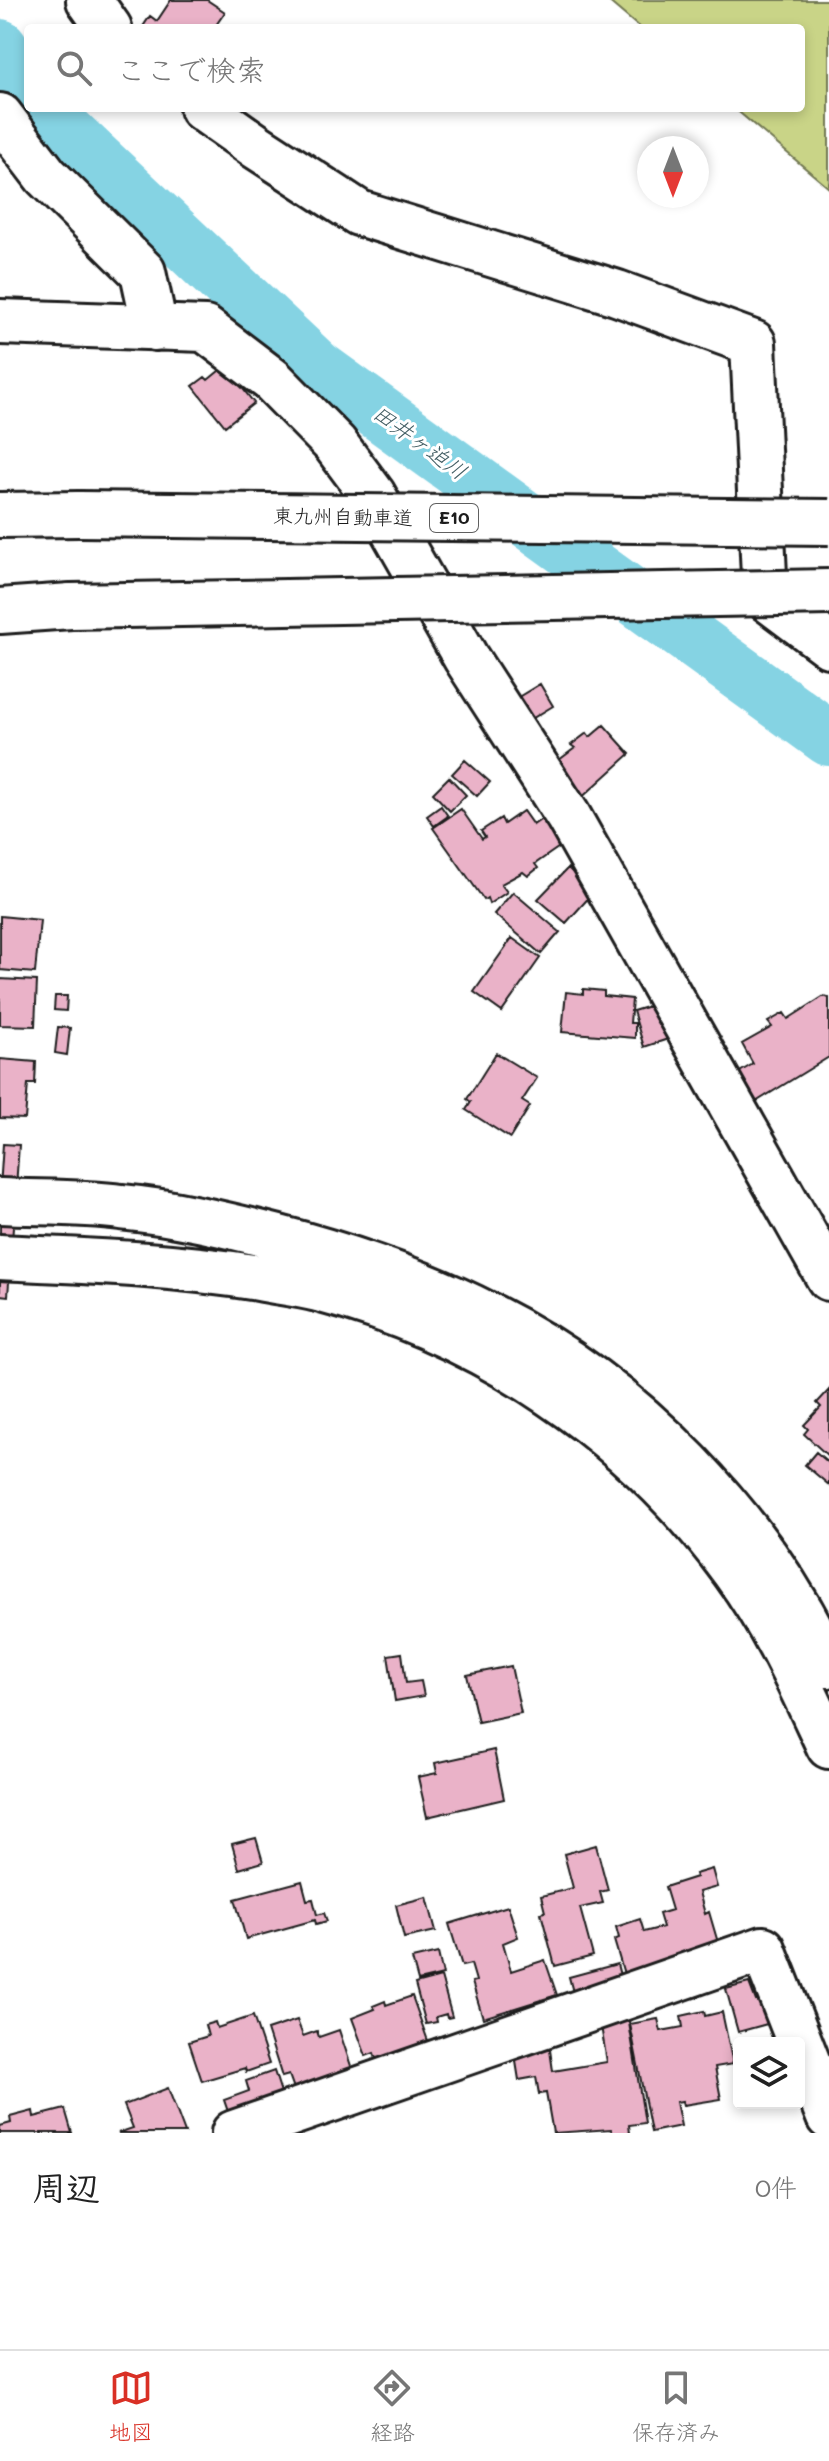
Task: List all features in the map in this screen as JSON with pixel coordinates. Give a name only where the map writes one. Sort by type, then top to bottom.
[{"type":"main road","points":[[89,0],[106,24]]},
{"type":"main road","points":[[208,112],[359,213],[617,293],[753,343],[765,597],[829,645]]},
{"type":"main road","points":[[0,116],[46,176],[143,272],[155,328]]},
{"type":"main road","points":[[0,322],[205,329],[272,380],[335,444],[373,495],[466,658],[568,816],[829,1278]]},
{"type":"main road","name":"東九州自動車道","points":[[0,515],[829,522]]},
{"type":"main road","points":[[0,611],[71,606],[829,592]]},
{"type":"main road","points":[[0,1201],[120,1207],[222,1224],[310,1246],[399,1276],[491,1316],[574,1367],[648,1425],[711,1486],[764,1551],[810,1625],[829,1665]]},
{"type":"main road","points":[[0,1257],[119,1262],[220,1272],[316,1288],[401,1315],[480,1351],[554,1394],[622,1447],[685,1510],[735,1572],[782,1647],[829,1746]]},
{"type":"main road","points":[[234,2133],[763,1949],[829,2117]]},
{"type":"green space","points":[[607,0],[829,0],[829,188],[739,112],[805,112],[805,24],[635,24]]},
{"type":"building","points":[[171,0],[207,0],[225,12],[217,24],[145,24],[150,16],[157,21]]},
{"type":"building","points":[[225,366],[254,403],[225,426],[193,386],[205,377],[208,380]]},
{"type":"building","points":[[540,684],[553,706],[528,721],[515,699]]},
{"type":"building","points":[[604,725],[630,754],[578,801],[551,766],[575,748],[571,745],[587,733],[590,737]]},
{"type":"building","points":[[465,760],[490,782],[477,796],[452,774]]},
{"type":"building","points":[[449,777],[466,795],[450,811],[433,793]]},
{"type":"building","points":[[441,806],[448,816],[434,826],[427,816]]},
{"type":"building","points":[[461,809],[482,839],[485,837],[481,831],[501,818],[504,824],[523,811],[533,825],[549,814],[565,843],[535,864],[538,868],[528,876],[523,872],[501,884],[507,892],[489,904],[433,828]]},
{"type":"building","points":[[568,868],[593,893],[566,923],[538,899]]},
{"type":"building","points":[[513,892],[560,932],[541,954],[494,914]]},
{"type":"building","points":[[0,916],[40,920],[35,973],[0,970]]},
{"type":"building","points":[[512,938],[540,958],[502,1012],[474,992]]},
{"type":"building","points":[[0,979],[37,981],[35,1026],[0,1025]]},
{"type":"building","points":[[583,989],[604,991],[604,996],[632,999],[630,1023],[635,1023],[635,1038],[562,1032],[566,992],[583,994]]},
{"type":"building","points":[[55,996],[67,996],[66,1011],[54,1010]]},
{"type":"building","points":[[824,996],[829,998],[829,1057],[746,1108],[728,1079],[753,1064],[742,1044],[772,1027],[768,1022],[784,1013],[788,1019]]},
{"type":"building","points":[[656,1004],[668,1039],[644,1047],[633,1011]]},
{"type":"building","points":[[58,1027],[70,1028],[67,1055],[55,1053]]},
{"type":"building","points":[[496,1053],[537,1078],[522,1101],[530,1106],[510,1138],[466,1110],[471,1102],[467,1099]]},
{"type":"building","points":[[0,1059],[36,1062],[35,1084],[28,1084],[25,1119],[0,1118]]},
{"type":"building","points":[[3,1144],[19,1145],[8,1296],[0,1295]]},
{"type":"building","points":[[829,1390],[829,1457],[804,1434],[808,1429],[804,1425],[821,1407],[817,1403]]},
{"type":"building","points":[[816,1452],[829,1463],[829,1485],[805,1465]]},
{"type":"building","points":[[402,1653],[406,1683],[421,1681],[424,1696],[395,1701],[388,1655]]},
{"type":"building","points":[[511,1666],[521,1713],[478,1722],[467,1675]]},
{"type":"building","points":[[494,1750],[504,1799],[427,1817],[418,1777],[437,1773],[435,1763]]},
{"type":"building","points":[[256,1838],[263,1862],[239,1869],[232,1844]]},
{"type":"building","points":[[596,1845],[608,1890],[600,1892],[603,1903],[580,1908],[593,1956],[555,1966],[541,1913],[545,1912],[541,1896],[573,1888],[564,1854]]},
{"type":"building","points":[[712,1869],[717,1887],[699,1892],[705,1914],[709,1912],[719,1946],[624,1974],[614,1940],[619,1938],[616,1927],[640,1919],[644,1932],[663,1927],[659,1914],[672,1910],[665,1887]]},
{"type":"building","points":[[302,1881],[307,1900],[313,1899],[317,1915],[324,1913],[327,1921],[316,1924],[315,1920],[246,1939],[235,1899]]},
{"type":"building","points":[[427,1897],[436,1931],[404,1938],[396,1905]]},
{"type":"building","points":[[508,1906],[518,1937],[503,1943],[511,1971],[545,1960],[557,1995],[483,2018],[472,1982],[476,1981],[471,1964],[462,1966],[449,1924]]},
{"type":"building","points":[[438,1953],[443,1975],[418,1981],[412,1959]]},
{"type":"building","points":[[617,1964],[623,1987],[575,2000],[569,1977]]},
{"type":"building","points":[[441,1977],[452,2017],[447,2018],[446,2014],[436,2017],[437,2022],[426,2024],[415,1984]]},
{"type":"building","points":[[749,1983],[756,2001],[761,2000],[767,2024],[738,2032],[726,1989]]},
{"type":"building","points":[[412,1996],[428,2041],[438,2037],[442,2047],[382,2076],[374,2053],[366,2056],[352,2018],[375,2009],[373,2006],[385,2001],[386,2005]]},
{"type":"building","points":[[627,2010],[645,2123],[629,2125],[630,2133],[612,2133],[611,2129],[553,2133],[546,2093],[539,2094],[536,2077],[519,2080],[514,2049],[549,2043],[553,2071],[607,2062],[599,2014]]},
{"type":"building","points":[[704,2011],[705,2016],[722,2012],[733,2064],[715,2067],[721,2099],[683,2105],[682,2101],[676,2102],[681,2126],[651,2132],[630,2024],[658,2019],[661,2031],[683,2027],[681,2016]]},
{"type":"building","points":[[253,2016],[269,2064],[202,2081],[189,2042],[208,2036],[205,2025],[215,2022],[217,2028]]},
{"type":"building","points":[[297,2020],[303,2036],[317,2031],[319,2037],[339,2030],[355,2078],[297,2097],[289,2075],[282,2077],[267,2030]]},
{"type":"building","points":[[274,2071],[286,2108],[233,2126],[224,2100],[249,2091],[246,2081]]},
{"type":"building","points":[[168,2088],[185,2133],[118,2133],[133,2128],[124,2105]]},
{"type":"building","points":[[65,2109],[72,2133],[0,2133],[0,2126],[11,2123],[10,2117],[33,2111],[34,2117]]},
{"type":"waterway","name":"田井ヶ迫川","points":[[0,47],[24,82]]},
{"type":"waterway","name":"田井ヶ迫川","points":[[45,112],[317,368],[829,738]]}]
